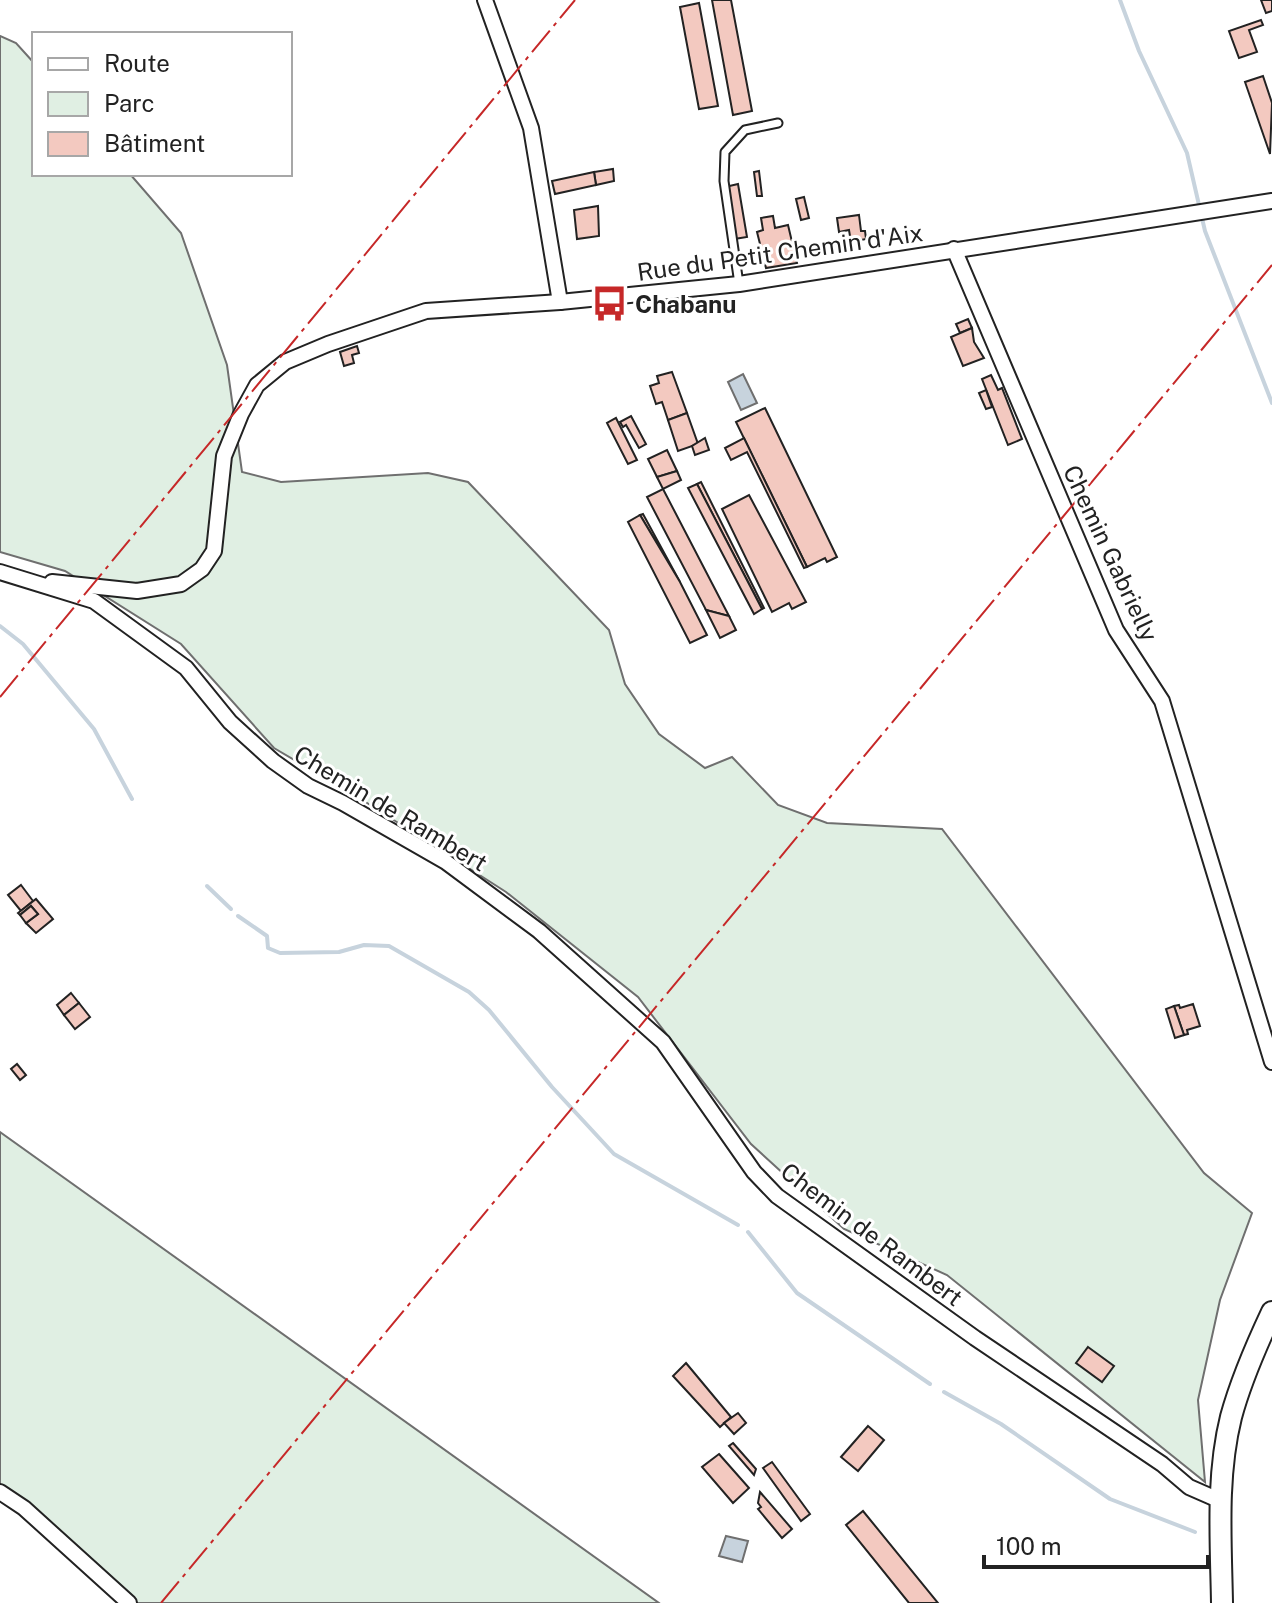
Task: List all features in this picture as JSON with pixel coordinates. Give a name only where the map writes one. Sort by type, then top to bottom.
[{"type":"main road","points":[[1222,1603],[1224,1457],[1231,1418],[1247,1367],[1272,1312]]},
{"type":"street","points":[[485,0],[531,128],[560,302]]},
{"type":"street","name":"Rue du Petit Chemin d'Aix","points":[[23,580],[137,591],[181,584],[202,569],[214,551],[224,456],[257,385],[285,362],[426,311],[560,302],[739,284],[1272,201]]},
{"type":"street","name":"Chemin Gabrielly","points":[[954,249],[1116,630],[1162,701],[1272,1062]]},
{"type":"street","name":"Chemin de Rambert","points":[[0,572],[94,601],[186,668],[230,722],[273,761],[308,786],[446,862],[539,931],[663,1042],[754,1172],[777,1196],[975,1338],[1162,1464],[1189,1487],[1221,1501]]},
{"type":"street","points":[[0,1492],[24,1508],[129,1603]]},
{"type":"lane","points":[[739,284],[724,181],[725,152],[745,130],[778,123]]},
{"type":"green space","points":[[0,36],[16,43],[32,61],[32,176],[132,176],[181,233],[227,365],[242,472],[281,482],[428,473],[468,482],[609,630],[625,684],[659,734],[705,768],[732,757],[778,805],[827,823],[942,829],[1204,1173],[1252,1213],[1220,1300],[1198,1400],[1205,1482],[947,1275],[844,1229],[751,1144],[638,997],[506,892],[364,801],[274,748],[181,644],[65,571],[0,552]]},
{"type":"green space","points":[[0,1132],[659,1603],[129,1603],[0,1492]]},
{"type":"shaded area","points":[[743,374],[757,403],[741,410],[728,382]]},
{"type":"shaded area","points":[[726,1536],[748,1541],[742,1562],[719,1556]]},
{"type":"building","points":[[712,0],[731,0],[752,111],[733,115]]},
{"type":"building","points":[[1261,0],[1272,0],[1272,11],[1266,13]]},
{"type":"building","points":[[699,3],[718,106],[699,109],[680,7]]},
{"type":"building","points":[[1261,20],[1263,25],[1249,30],[1257,52],[1239,58],[1229,31]]},
{"type":"building","points":[[1263,76],[1272,103],[1270,154],[1245,82]]},
{"type":"building","points":[[613,169],[614,181],[596,185],[594,172]]},
{"type":"building","points":[[759,171],[762,196],[757,196],[754,172]]},
{"type":"building","points":[[594,172],[596,185],[555,194],[552,181]]},
{"type":"building","points":[[738,184],[747,237],[734,239],[725,187]]},
{"type":"building","points":[[804,197],[809,218],[801,220],[796,199]]},
{"type":"building","points":[[598,206],[599,236],[577,239],[574,210]]},
{"type":"building","points":[[859,215],[861,231],[865,231],[866,239],[851,242],[849,230],[839,232],[837,218]]},
{"type":"building","points":[[773,216],[775,228],[788,225],[797,263],[766,268],[757,232],[763,230],[761,218]]},
{"type":"building","points":[[968,319],[972,328],[960,333],[956,324]]},
{"type":"building","points":[[972,328],[974,342],[984,358],[963,366],[951,337]]},
{"type":"building","points":[[357,346],[359,353],[352,355],[354,363],[344,366],[340,352]]},
{"type":"building","points":[[672,372],[687,413],[668,420],[662,402],[656,404],[650,386],[659,383],[657,376]]},
{"type":"building","points":[[991,375],[998,390],[1002,388],[1022,439],[1008,445],[982,379]]},
{"type":"building","points":[[986,390],[992,407],[986,409],[979,393]]},
{"type":"building","points":[[765,408],[837,557],[827,562],[825,558],[807,567],[736,422]]},
{"type":"building","points":[[687,413],[698,444],[678,451],[668,420]]},
{"type":"building","points":[[631,416],[646,444],[639,448],[626,425],[623,427],[620,422]]},
{"type":"building","points":[[616,418],[637,460],[628,464],[607,423]]},
{"type":"building","points":[[705,438],[709,450],[695,455],[692,446]]},
{"type":"building","points":[[744,438],[807,567],[804,568],[747,452],[731,460],[725,448]]},
{"type":"building","points":[[667,450],[677,471],[657,477],[648,459]]},
{"type":"building","points":[[677,471],[681,480],[663,489],[657,477]]},
{"type":"building","points":[[701,482],[764,608],[762,609],[697,484]]},
{"type":"building","points":[[697,484],[762,609],[754,614],[688,488]]},
{"type":"building","points":[[663,489],[729,616],[706,610],[647,497]]},
{"type":"building","points":[[749,495],[806,602],[792,609],[789,603],[772,612],[722,509]]},
{"type":"building","points":[[643,514],[680,582],[640,515]]},
{"type":"building","points":[[640,515],[707,635],[690,643],[628,522]]},
{"type":"building","points":[[706,610],[729,616],[736,630],[720,638]]},
{"type":"building","points":[[21,885],[33,901],[21,911],[8,895]]},
{"type":"building","points":[[36,899],[53,919],[36,933],[26,923],[38,914],[31,906],[20,915],[18,913]]},
{"type":"building","points":[[31,906],[38,914],[26,923],[20,915]]},
{"type":"building","points":[[71,993],[79,1003],[64,1015],[57,1005]]},
{"type":"building","points":[[79,1003],[90,1017],[75,1029],[64,1015]]},
{"type":"building","points":[[1193,1004],[1200,1026],[1187,1030],[1188,1034],[1184,1035],[1174,1006],[1179,1005],[1180,1008]]},
{"type":"building","points":[[1174,1006],[1184,1035],[1175,1038],[1166,1009]]},
{"type":"building","points":[[17,1064],[26,1075],[20,1080],[11,1069]]},
{"type":"building","points":[[1088,1347],[1114,1366],[1102,1382],[1076,1363]]},
{"type":"building","points":[[686,1363],[731,1417],[720,1427],[673,1376]]},
{"type":"building","points":[[738,1413],[746,1423],[734,1434],[724,1423]]},
{"type":"building","points":[[868,1426],[884,1440],[858,1471],[841,1457]]},
{"type":"building","points":[[733,1443],[756,1469],[754,1475],[729,1446]]},
{"type":"building","points":[[719,1454],[749,1488],[733,1503],[702,1467]]},
{"type":"building","points":[[772,1462],[810,1514],[801,1521],[763,1468]]},
{"type":"building","points":[[760,1492],[792,1529],[782,1538],[758,1509],[761,1507],[758,1503]]},
{"type":"building","points":[[863,1511],[938,1603],[909,1603],[846,1525]]},
{"type":"waterway","points":[[1120,0],[1139,51],[1187,153],[1205,231],[1272,403]]},
{"type":"waterway","points":[[0,626],[23,644],[94,729],[132,799]]},
{"type":"waterway","points":[[207,886],[231,909]]},
{"type":"waterway","points":[[238,916],[267,936],[268,948],[280,953],[339,952],[364,945],[389,946],[469,992],[489,1010],[552,1087],[614,1154],[738,1225]]},
{"type":"waterway","points":[[748,1232],[797,1293],[930,1384]]},
{"type":"waterway","points":[[944,1392],[1001,1424],[1110,1499],[1195,1532]]},
{"type":"power","points":[[0,697],[575,0]]},
{"type":"power","points":[[161,1603],[1272,265]]},
{"type":"place","name":"Chabanu","points":[[609,304]]}]
